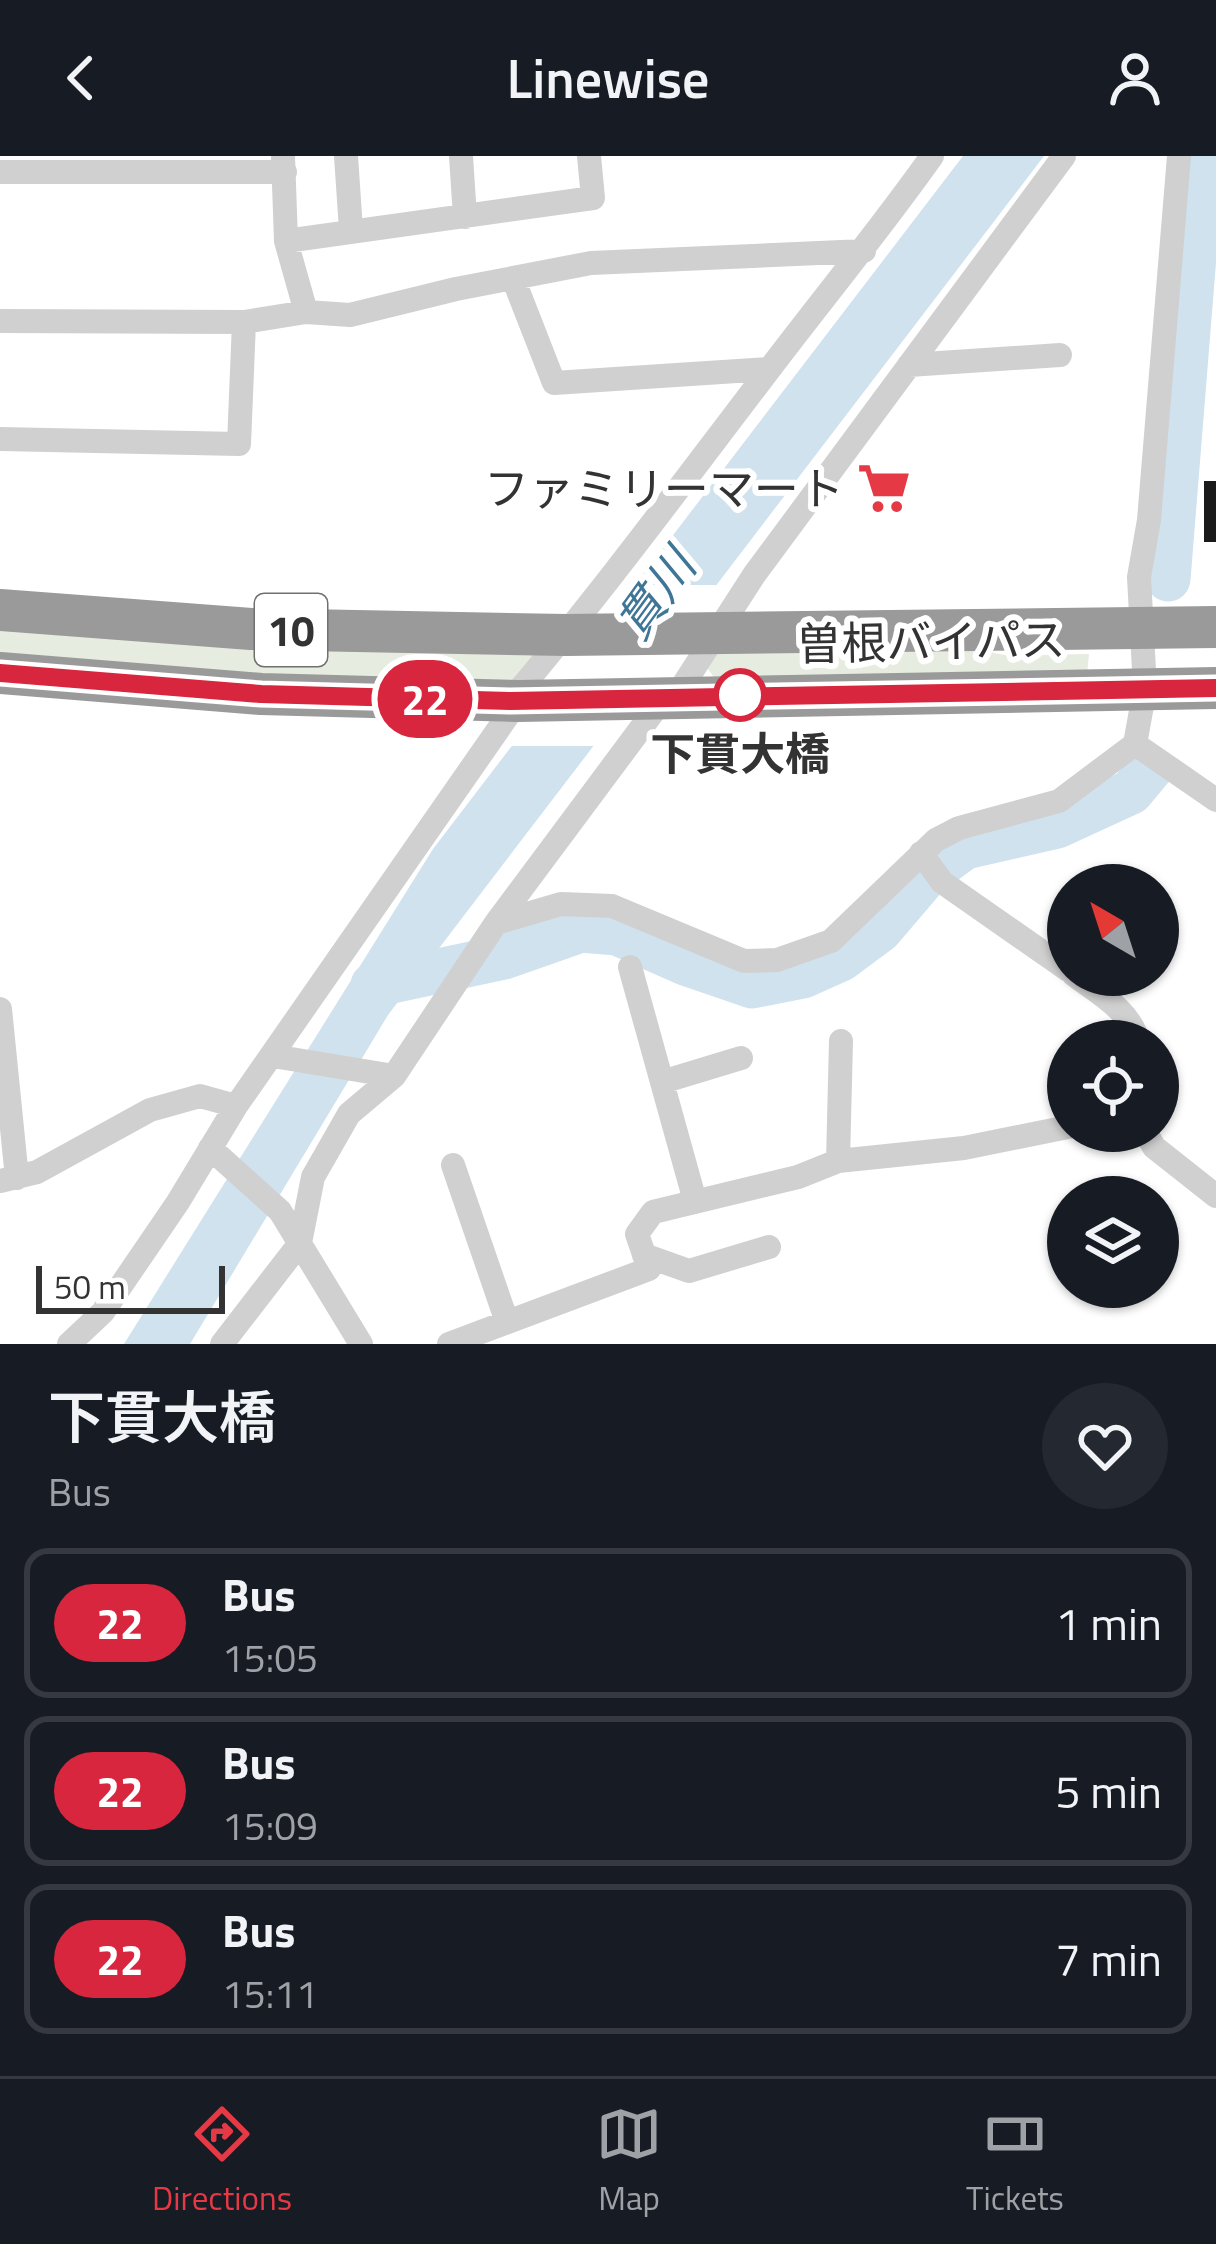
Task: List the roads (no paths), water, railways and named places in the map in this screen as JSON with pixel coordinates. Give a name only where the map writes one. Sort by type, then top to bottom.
[{"type":"highway","name":"曽根バイパス","points":[[0,610],[251,629],[574,636],[1216,627]]},
{"type":"highway","name":"曽根バイパス","points":[[0,673],[261,694],[521,700],[1216,688]]},
{"type":"street","points":[[346,156],[351,230]]},
{"type":"street","points":[[461,156],[465,217]]},
{"type":"street","points":[[286,241],[592,198],[589,156]]},
{"type":"street","points":[[70,1344],[103,1312],[215,1153],[236,1106],[279,1058],[521,700],[574,636],[932,156]]},
{"type":"street","points":[[222,1344],[300,1243],[313,1177],[349,1114],[420,1037],[496,923],[1064,156]]},
{"type":"street","points":[[496,923],[561,904],[587,903],[636,913],[744,961],[777,960],[832,941],[959,828],[1070,796],[1137,746],[1144,688],[1139,578],[1150,520],[1179,156]]},
{"type":"street","points":[[0,172],[284,164],[286,241],[305,312]]},
{"type":"street","points":[[0,320],[244,322],[305,312],[350,315],[591,263],[864,251]]},
{"type":"street","points":[[513,278],[554,383],[769,369]]},
{"type":"street","points":[[0,439],[239,443],[244,322]]},
{"type":"street","points":[[909,365],[1060,355]]},
{"type":"street","points":[[1137,746],[1216,800]]},
{"type":"street","points":[[924,856],[942,881],[1047,956]]},
{"type":"street","points":[[630,968],[695,1201]]},
{"type":"street","points":[[1103,996],[1127,1020]]},
{"type":"street","points":[[0,1010],[9,1179],[37,1172],[150,1110],[200,1096],[236,1106]]},
{"type":"street","points":[[838,1161],[841,1040]]},
{"type":"street","points":[[279,1058],[386,1074]]},
{"type":"street","points":[[662,1082],[742,1058]]},
{"type":"street","points":[[449,1344],[649,1269],[637,1234],[653,1212],[797,1177],[838,1161],[964,1148],[1047,1131]]},
{"type":"street","points":[[1160,1152],[1216,1196]]},
{"type":"street","points":[[215,1153],[280,1211],[361,1344]]},
{"type":"street","points":[[453,1165],[507,1322]]},
{"type":"street","points":[[644,1255],[689,1271],[769,1247]]},
{"type":"water","points":[[963,156],[1044,156],[388,1015],[190,1344],[124,1344],[433,849]]},
{"type":"waterway","name":"貫川","points":[[1168,579],[1202,156]]},
{"type":"waterway","name":"貫川","points":[[373,985],[504,957],[581,930],[617,933],[752,986],[803,976],[841,959],[880,930],[927,875],[965,847],[1057,826],[1131,792],[1151,768]]},
{"type":"place","name":"ファミリーマート","points":[[884,488]]},
{"type":"place","name":"下貫大橋","points":[[740,695]]}]
